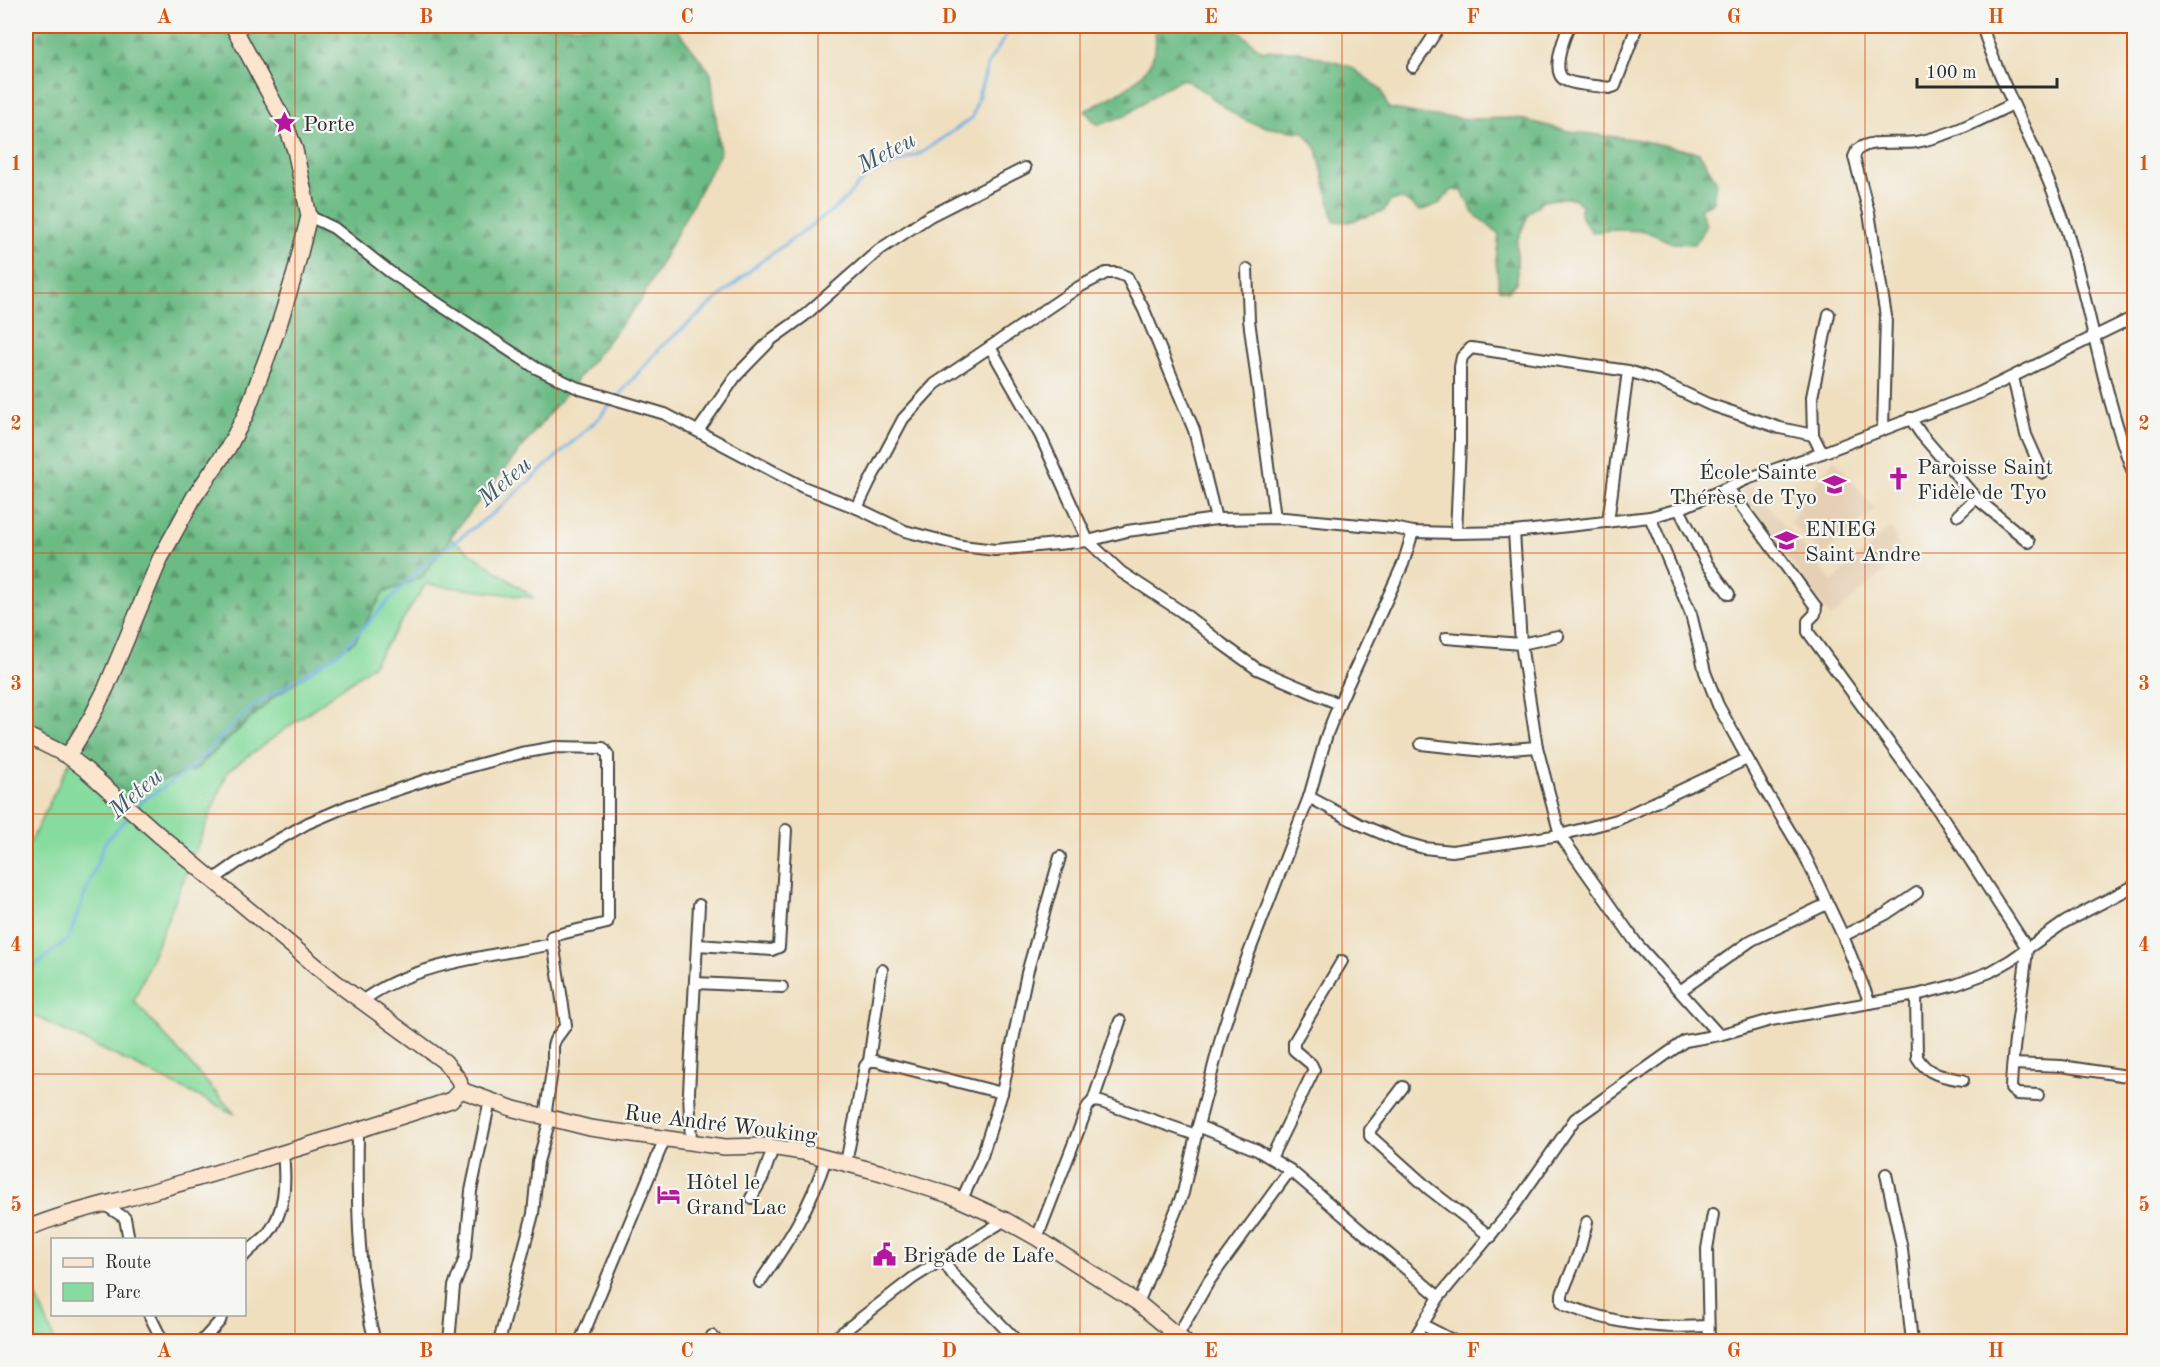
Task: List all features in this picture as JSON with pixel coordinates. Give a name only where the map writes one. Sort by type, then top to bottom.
[{"type":"street","points":[[1413,67],[1440,26]]},
{"type":"street","points":[[1569,26],[1558,63],[1560,76],[1565,81],[1609,88],[1615,86],[1637,26]]},
{"type":"street","points":[[1982,26],[1991,53],[2044,170],[2066,227],[2108,398],[2134,475]]},
{"type":"street","points":[[68,756],[106,688],[160,559],[194,497],[228,448],[245,416],[279,328],[309,216],[295,150],[285,123],[232,28]]},
{"type":"street","points":[[1883,429],[1887,316],[1869,213],[1854,157],[1857,150],[1868,145],[1913,143],[1935,138],[1972,124],[2013,104]]},
{"type":"street","points":[[698,431],[736,376],[772,339],[804,316],[879,250],[930,216],[1025,168]]},
{"type":"street","points":[[309,216],[334,228],[390,272],[536,368],[580,389],[665,414],[803,487],[858,508],[904,531],[962,546],[995,550],[1088,541],[1127,531],[1216,519],[1275,518],[1394,528],[1413,532],[1456,533],[1514,531],[1650,517],[1679,509],[1728,488],[1979,393],[2134,317]]},
{"type":"street","points":[[1247,269],[1249,320],[1275,518]]},
{"type":"street","points":[[858,508],[868,483],[903,418],[935,384],[1079,287],[1106,273],[1117,273],[1127,277],[1144,310],[1194,430],[1216,519]]},
{"type":"street","points":[[1822,453],[1813,435],[1813,384],[1828,314]]},
{"type":"street","points":[[990,347],[1040,435],[1088,541],[1121,572],[1182,612],[1221,644],[1257,669],[1339,704]]},
{"type":"street","points":[[1456,533],[1460,444],[1460,367],[1462,357],[1471,348],[1628,370],[1657,380],[1708,404],[1780,428],[1813,435]]},
{"type":"street","points":[[1608,522],[1628,370]]},
{"type":"street","points":[[2013,378],[2026,435],[2043,473]]},
{"type":"street","points":[[1910,418],[1976,498],[2029,542]]},
{"type":"street","points":[[1728,488],[1815,607],[1815,614],[1808,621],[1808,632],[1938,810],[2027,948],[2016,1023],[2011,1087],[2014,1092],[2038,1095]]},
{"type":"street","points":[[1958,515],[1976,498]]},
{"type":"street","points":[[1679,509],[1707,564],[1729,594]]},
{"type":"street","points":[[1650,517],[1691,614],[1705,672],[1718,705],[1806,858],[1843,936],[1870,1003]]},
{"type":"street","points":[[1514,531],[1521,645],[1537,747],[1560,835],[1637,944],[1719,1035]]},
{"type":"street","points":[[1138,1303],[1183,1193],[1223,1030],[1242,971],[1309,797],[1327,734],[1403,564],[1413,532]]},
{"type":"street","points":[[1446,638],[1521,645],[1558,636]]},
{"type":"street","points":[[26,735],[68,756],[334,981],[445,1062],[459,1080],[461,1090],[451,1100],[358,1131],[53,1218],[26,1229]]},
{"type":"street","points":[[1421,744],[1485,751],[1537,747]]},
{"type":"street","points":[[213,880],[237,863],[308,823],[348,806],[450,772],[521,753],[556,747],[603,748],[608,755],[607,923],[554,935],[552,938],[566,1025],[555,1040],[548,1118],[538,1162],[533,1214],[499,1341]]},
{"type":"street","points":[[1309,797],[1359,824],[1402,842],[1452,852],[1560,835],[1617,820],[1747,759]]},
{"type":"street","points":[[698,945],[772,950],[779,947],[786,830]]},
{"type":"street","points":[[962,1199],[982,1156],[1002,1093],[1027,973],[1060,857]]},
{"type":"street","points":[[1412,1341],[1439,1297],[1491,1237],[1575,1119],[1685,1041],[1719,1035],[1771,1020],[1916,995],[1955,985],[1990,972],[2065,922],[2134,886]]},
{"type":"street","points":[[1843,936],[1886,914],[1917,893]]},
{"type":"street","points":[[1680,991],[1752,940],[1827,904]]},
{"type":"street","points":[[691,1142],[688,1092],[699,905]]},
{"type":"street","points":[[362,1001],[377,990],[422,971],[553,944]]},
{"type":"street","points":[[1271,1158],[1314,1070],[1311,1064],[1294,1050],[1294,1042],[1342,961]]},
{"type":"street","points":[[846,1163],[865,1066],[869,1061],[882,970]]},
{"type":"street","points":[[696,983],[782,987]]},
{"type":"street","points":[[1916,995],[1917,1057],[1921,1064],[1937,1075],[1963,1080]]},
{"type":"street","points":[[1036,1238],[1088,1106],[1094,1101],[1120,1021]]},
{"type":"street","points":[[869,1061],[876,1060],[1002,1093]]},
{"type":"street","points":[[2013,1064],[2061,1066],[2134,1077]]},
{"type":"street","points":[[1403,1087],[1370,1130],[1370,1136],[1429,1189],[1491,1237]]},
{"type":"street","name":"Rue André Wouking","points":[[461,1090],[548,1118],[611,1131],[725,1146],[773,1148],[826,1158],[882,1173],[962,1199],[1036,1238],[1138,1303],[1181,1338]]},
{"type":"street","points":[[449,1341],[454,1286],[465,1258],[471,1191],[490,1100]]},
{"type":"street","points":[[1094,1101],[1197,1130],[1257,1150],[1290,1170],[1439,1297]]},
{"type":"street","points":[[358,1131],[357,1196],[361,1249],[365,1293],[375,1341]]},
{"type":"street","points":[[580,1341],[665,1138]]},
{"type":"street","points":[[751,1198],[763,1177],[773,1148]]},
{"type":"street","points":[[246,1254],[265,1237],[280,1212],[285,1190],[283,1153]]},
{"type":"street","points":[[760,1282],[799,1224],[816,1191],[826,1158]]},
{"type":"street","points":[[1181,1338],[1209,1281],[1290,1170]]},
{"type":"street","points":[[1886,1174],[1902,1249],[1912,1341]]},
{"type":"street","points":[[105,1205],[125,1218],[129,1238]]},
{"type":"street","points":[[1709,1341],[1707,1249],[1713,1214]]},
{"type":"street","points":[[830,1341],[914,1278],[1005,1220]]},
{"type":"street","points":[[1587,1222],[1579,1252],[1562,1294],[1562,1302],[1565,1305],[1620,1323],[1675,1328],[1707,1326]]},
{"type":"street","points":[[943,1260],[953,1275],[1018,1341]]},
{"type":"street","points":[[150,1316],[163,1341]]},
{"type":"street","points":[[201,1341],[221,1316]]},
{"type":"street","points":[[1423,1325],[1456,1341]]},
{"type":"street","points":[[841,1331],[849,1341]]},
{"type":"shaded area","name":"École Sainte Thérèse de Tyo","points":[[1834,459],[1875,509],[1824,555],[1789,522]]},
{"type":"shaded area","name":"ENIEG Saint Andre","points":[[1751,485],[1832,582],[1891,527],[1903,555],[1831,618],[1741,492]]},
{"type":"green space","points":[[26,26],[674,26],[711,73],[720,153],[641,300],[462,522],[422,577],[383,593],[355,641],[275,696],[195,770],[126,792],[26,728]]},
{"type":"green space","points":[[1155,26],[1234,26],[1260,50],[1296,51],[1351,67],[1381,89],[1388,108],[1425,115],[1471,119],[1516,118],[1573,132],[1634,139],[1699,153],[1716,180],[1713,203],[1700,208],[1706,225],[1695,244],[1673,243],[1645,231],[1592,232],[1580,215],[1582,204],[1569,197],[1543,201],[1529,213],[1517,241],[1517,281],[1509,291],[1499,289],[1496,261],[1499,234],[1473,213],[1462,191],[1452,190],[1440,203],[1420,211],[1403,199],[1390,201],[1384,211],[1348,222],[1334,221],[1317,149],[1304,132],[1270,128],[1246,121],[1183,79],[1166,87],[1125,116],[1097,125],[1085,111],[1115,95],[1143,73],[1155,51]]},
{"type":"green space","points":[[450,538],[534,598],[426,584],[372,666],[228,771],[134,1001],[235,1114],[34,1016],[26,1023],[26,851],[72,757],[195,770],[275,696],[355,641],[383,593],[422,577]]},
{"type":"green space","points":[[26,1271],[55,1341],[26,1341]]},
{"type":"waterway","name":"Meteu","points":[[618,396],[661,347],[759,263],[838,206],[868,175],[923,152],[972,118],[988,64],[1012,26]]},
{"type":"waterway","name":"Meteu","points":[[137,807],[189,770],[248,710],[340,652],[422,566],[496,511],[598,419],[613,401]]},
{"type":"waterway","name":"Meteu","points":[[26,971],[68,939],[105,842],[130,815]]},
{"type":"place","name":"Porte","points":[[285,123]]},
{"type":"place","name":"Paroisse Saint Fidèle de Tyo","points":[[1899,479]]},
{"type":"place","name":"École Sainte Thérèse de Tyo","points":[[1835,484]]},
{"type":"place","name":"ENIEG Saint Andre","points":[[1787,541]]},
{"type":"place","name":"Hôtel le Grand Lac","points":[[668,1194]]},
{"type":"place","name":"Brigade de Lafe","points":[[885,1254]]}]
